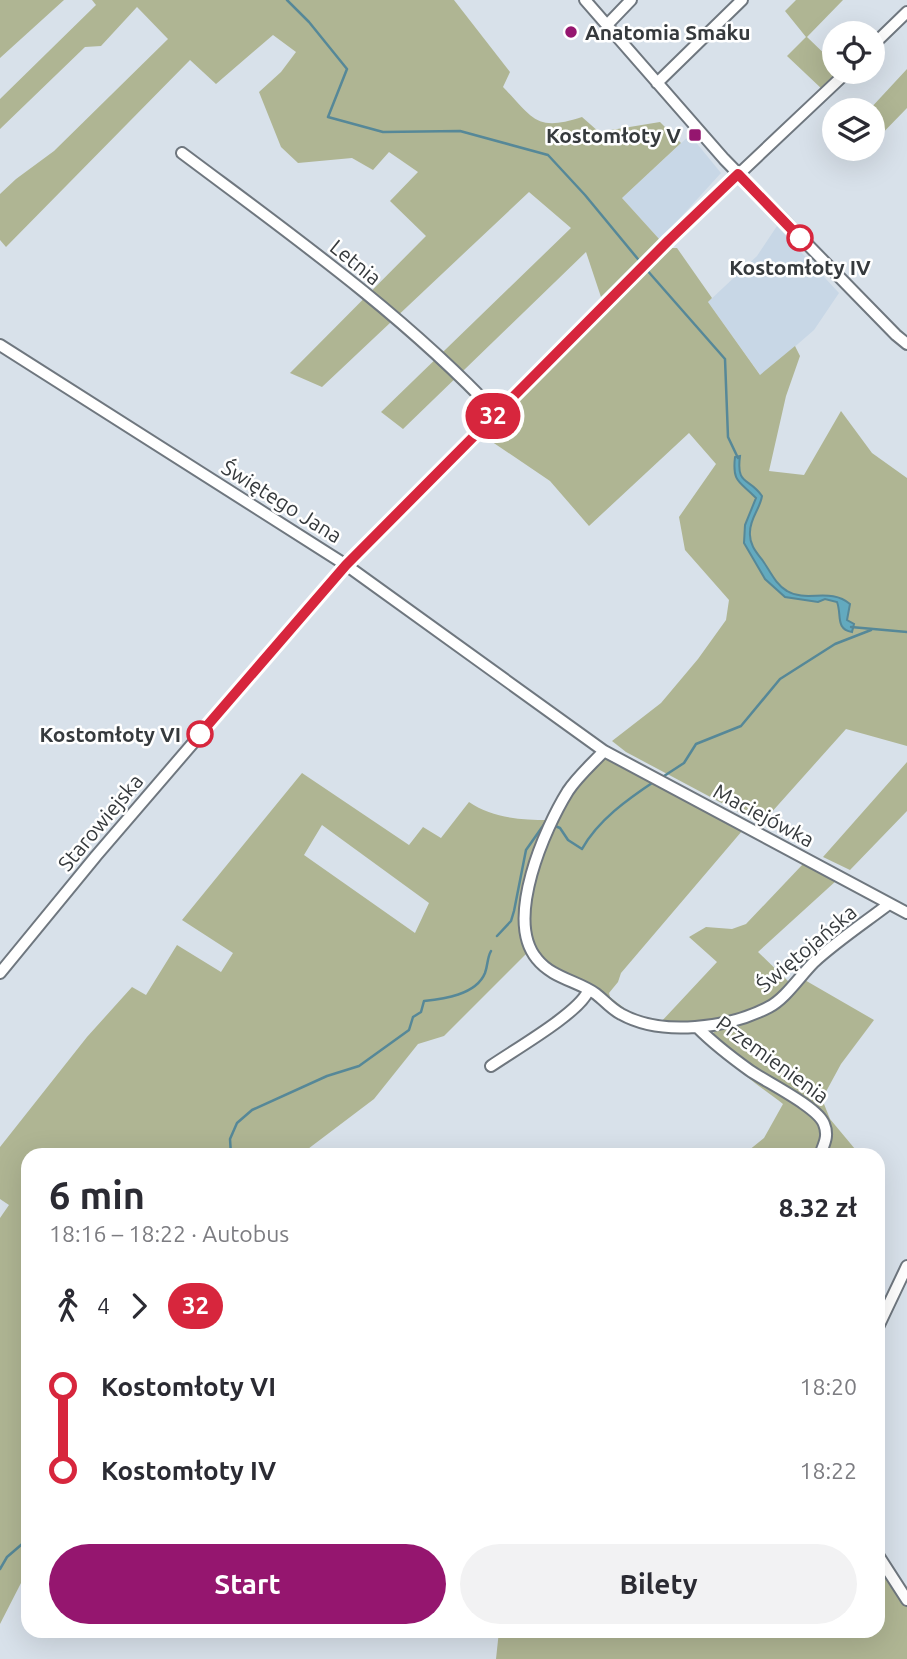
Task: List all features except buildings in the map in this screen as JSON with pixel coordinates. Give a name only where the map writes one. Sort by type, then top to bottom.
[{"type":"street","points":[[584,0],[738,174],[907,344]]},
{"type":"street","points":[[607,25],[631,0]]},
{"type":"street","points":[[657,83],[742,0]]},
{"type":"street","points":[[885,34],[907,12]]},
{"type":"street","points":[[738,174],[834,84]]},
{"type":"street","name":"Letnia","points":[[182,153],[299,241],[425,343],[496,413]]},
{"type":"street","name":"Starowiejska","points":[[0,973],[105,845],[346,565],[738,174]]},
{"type":"street","name":"Świętego Jana","points":[[0,345],[346,565],[604,751]]},
{"type":"street","name":"Maciejówka","points":[[604,751],[907,914]]},
{"type":"street","name":"Świętojańska","points":[[604,751],[570,788],[542,838],[529,883],[525,913],[527,939],[537,959],[556,975],[595,993],[621,1014],[670,1028],[698,1028],[769,1007],[782,998],[794,982],[835,944],[889,904]]},
{"type":"street","points":[[491,1066],[572,1010],[584,1000],[588,990]]},
{"type":"street","name":"Przemienienia","points":[[698,1028],[718,1047],[751,1071],[812,1109],[824,1121],[827,1137],[823,1148]]},
{"type":"street","points":[[885,1312],[907,1266]]},
{"type":"street","points":[[885,1566],[907,1600]]},
{"type":"shaded area","points":[[690,135],[721,173],[660,240],[622,198]]},
{"type":"shaded area","points":[[777,226],[839,293],[814,330],[761,376],[708,302],[757,256]]},
{"type":"green space","points":[[0,0],[64,0],[0,58]]},
{"type":"green space","points":[[92,0],[454,0],[510,72],[503,87],[529,115],[545,123],[582,117],[599,132],[660,122],[681,143],[622,198],[660,240],[601,297],[586,252],[403,429],[381,412],[571,228],[529,192],[322,387],[290,373],[426,236],[390,201],[418,172],[389,152],[373,170],[352,158],[298,163],[281,147],[259,92],[281,72],[296,52],[273,35],[216,84],[190,60],[6,247],[0,240],[0,194],[54,151],[168,39],[137,7],[101,46],[85,47],[0,129],[0,99],[96,5]]},
{"type":"green space","points":[[796,0],[843,0],[807,37],[822,51],[822,84],[829,84],[823,90],[787,56],[806,37],[785,11]]},
{"type":"green space","points":[[907,69],[907,108],[885,131],[885,98],[880,98]]},
{"type":"green space","points":[[671,248],[677,248],[712,298],[708,302],[760,375],[795,346],[800,356],[786,396],[769,471],[804,475],[841,411],[872,453],[907,478],[907,746],[846,729],[761,824],[626,752],[612,741],[661,703],[726,620],[729,600],[685,550],[679,517],[716,464],[689,433],[589,526],[550,481],[482,435]]},
{"type":"green space","points":[[603,757],[742,831],[621,973],[609,993],[610,997],[624,1008],[622,1010],[540,957],[532,938],[529,913],[531,885],[545,839],[571,792]]},
{"type":"green space","points":[[907,762],[907,811],[850,870],[823,857]]},
{"type":"green space","points":[[302,773],[409,845],[423,827],[441,838],[469,802],[497,815],[548,820],[531,856],[523,885],[520,913],[528,952],[444,1036],[418,1044],[374,1099],[309,1148],[21,1148],[21,1583],[0,1624],[0,1218],[9,1205],[0,1199],[0,1147],[87,1037],[132,987],[146,995],[177,945],[221,972],[233,953],[182,920]],"holes":[[[322,825],[429,903],[415,933],[304,855]]]},
{"type":"green space","points":[[803,864],[837,880],[758,952],[789,982],[781,995],[753,1009],[704,1023],[660,1023],[717,962],[689,937],[706,927],[732,929],[746,924]]},
{"type":"green space","points":[[803,979],[874,1020],[841,1064],[822,1099],[830,1119],[854,1148],[752,1148],[764,1138],[783,1104],[732,1063],[713,1033],[718,1028],[762,1013]]},
{"type":"green space","points":[[885,1570],[907,1605],[907,1659],[496,1659],[498,1638],[885,1638]]},
{"type":"water","points":[[740,456],[742,477],[762,496],[750,527],[751,540],[756,551],[776,582],[787,591],[802,596],[835,596],[850,604],[847,620],[854,624],[852,632],[841,625],[837,602],[785,597],[765,579],[744,543],[745,525],[756,498],[736,477],[735,457]]},
{"type":"waterway","points":[[287,0],[309,22],[347,69],[328,117],[383,132],[460,131],[548,155],[642,264]]},
{"type":"waterway","points":[[646,269],[725,359],[728,437],[738,458]]},
{"type":"waterway","points":[[851,627],[907,632]]},
{"type":"waterway","points":[[661,778],[684,763],[696,744],[741,726],[780,679],[835,644],[871,630]]},
{"type":"waterway","points":[[555,826],[560,828],[568,840],[582,849],[605,819],[655,781]]},
{"type":"waterway","points":[[497,936],[511,921],[526,850],[545,823]]},
{"type":"waterway","points":[[231,1148],[230,1139],[237,1123],[252,1110],[327,1076],[359,1066],[409,1030],[413,1017],[421,1012],[424,1001],[458,994],[474,986],[485,973],[491,951]]},
{"type":"waterway","points":[[0,1569],[7,1557],[21,1545]]},
{"type":"bus line","name":"32","points":[[200,734],[346,565],[738,174],[800,238]]},
{"type":"place","name":"Anatomia Smaku","points":[[571,32]]},
{"type":"place","name":"Kostomłoty V","points":[[695,135]]},
{"type":"place","name":"Kostomłoty IV","points":[[800,238]]},
{"type":"place","name":"Kostomłoty VI","points":[[200,734]]}]
